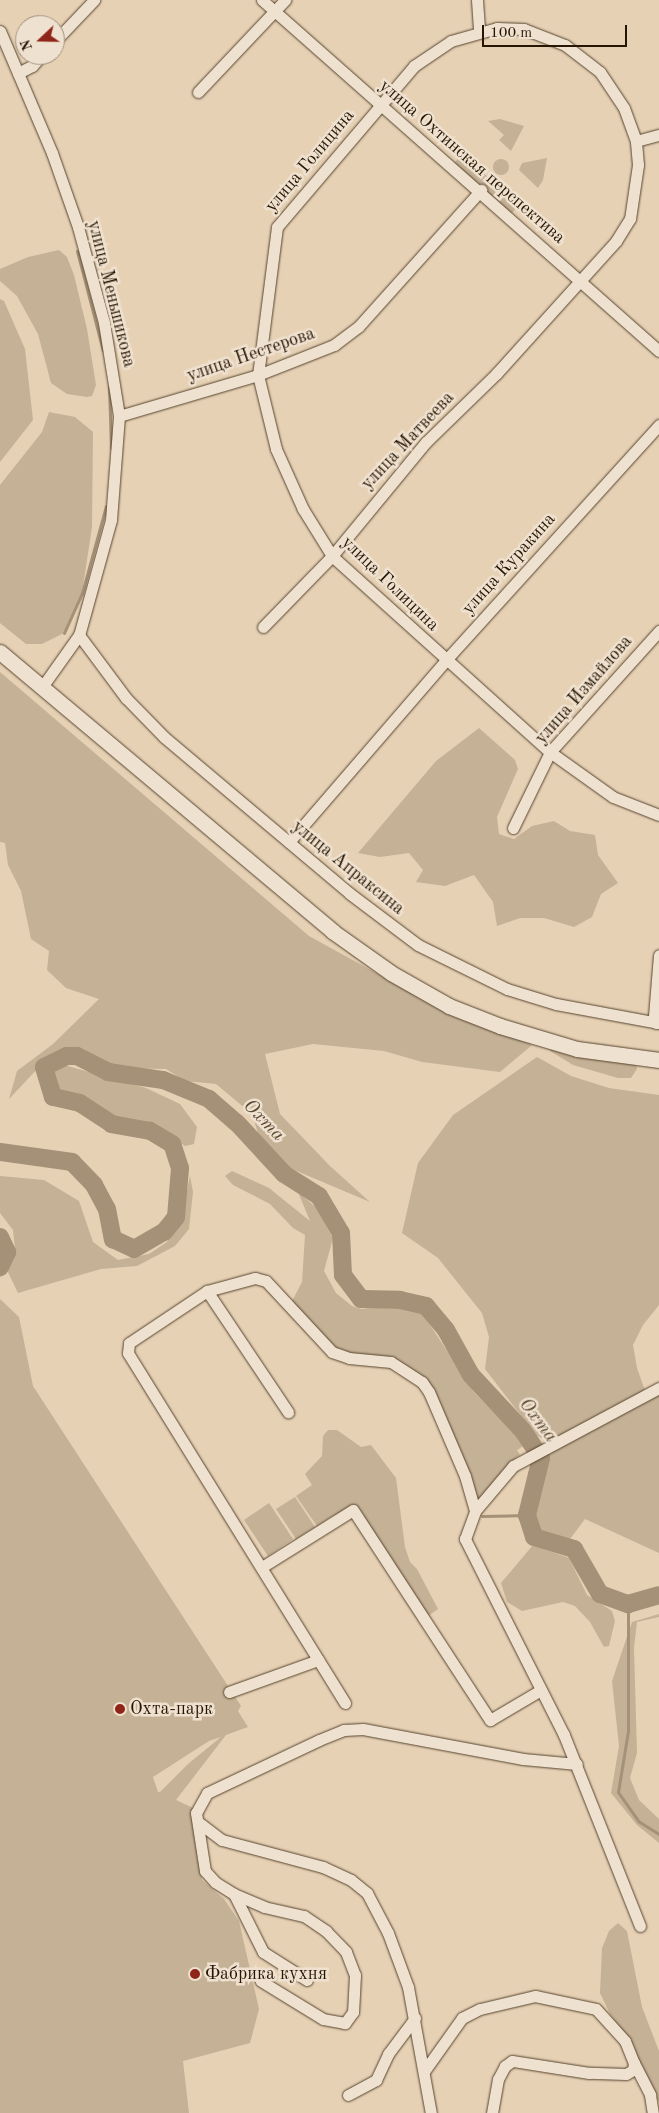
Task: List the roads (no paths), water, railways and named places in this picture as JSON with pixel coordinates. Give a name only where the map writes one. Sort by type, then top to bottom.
[{"type":"street","points":[[65,31],[94,0]]},
{"type":"street","name":"улица Охтинская перспектива","points":[[262,0],[272,11],[480,190],[659,351]]},
{"type":"street","points":[[198,92],[272,11],[285,0]]},
{"type":"street","points":[[477,0],[479,32]]},
{"type":"street","name":"улица Голицина","points":[[636,141],[624,108],[600,72],[584,57],[565,45],[524,29],[497,28],[479,32],[433,51],[414,66],[277,228],[258,374],[276,448],[303,510],[332,556],[445,660],[550,752],[613,796],[659,815]]},
{"type":"street","name":"улица Меньшикова","points":[[0,31],[78,227],[104,324],[118,416],[111,520],[78,635],[42,687]]},
{"type":"street","points":[[18,73],[33,65]]},
{"type":"street","points":[[636,141],[659,135]]},
{"type":"street","name":"улица Матвеева","points":[[263,627],[292,601],[332,556],[399,472],[496,374],[616,241],[630,219],[637,191],[636,141]]},
{"type":"street","name":"улица Нестерова","points":[[118,416],[258,374],[334,345],[359,326],[480,190]]},
{"type":"street","name":"улица Куракина","points":[[289,842],[445,660],[659,425]]},
{"type":"street","name":"улица Измайлова","points":[[513,828],[550,752],[659,631]]},
{"type":"street","name":"улица Апраксина","points":[[78,635],[126,698],[164,737],[382,920],[418,945],[507,989],[556,1004],[658,1023]]},
{"type":"street","points":[[0,652],[332,931],[390,973],[449,1006],[500,1026],[577,1049],[659,1060]]},
{"type":"street","points":[[658,1023],[654,1016],[659,955]]},
{"type":"street","points":[[345,1703],[128,1353],[128,1343],[207,1291],[255,1278],[266,1281],[332,1352],[348,1358],[391,1362],[413,1375],[429,1392],[465,1476],[475,1511]]},
{"type":"street","points":[[207,1291],[288,1412]]},
{"type":"street","points":[[640,1926],[577,1764],[468,1549],[465,1539],[468,1524],[475,1511],[502,1474],[527,1456],[659,1388]]},
{"type":"street","points":[[262,1567],[353,1510],[490,1720],[541,1690]]},
{"type":"street","points":[[229,1692],[318,1660]]},
{"type":"street","points":[[260,1981],[323,2019],[345,2023],[353,2012],[356,1975],[346,1952],[326,1931],[304,1916],[264,1907],[234,1894],[215,1882],[206,1871],[197,1807],[207,1793],[344,1730],[363,1729],[394,1733],[524,1759],[577,1764]]},
{"type":"street","points":[[198,1822],[222,1840],[323,1867],[351,1880],[366,1893],[377,1908],[398,1957],[415,2018],[431,2113]]},
{"type":"street","points":[[234,1894],[263,1952],[307,1980]]},
{"type":"street","points":[[425,2070],[462,2018],[480,2009],[535,1996],[596,2009],[625,2041],[650,2095],[653,2113]]},
{"type":"street","points":[[348,2095],[376,2080],[388,2054],[415,2018]]},
{"type":"street","points":[[492,2113],[498,2079],[505,2066],[512,2061],[615,2075],[633,2070],[634,2063]]},
{"type":"waterway","points":[[77,251],[103,351]]},
{"type":"waterway","points":[[109,387],[111,448]]},
{"type":"waterway","points":[[64,633],[82,593],[106,506]]},
{"type":"waterway","name":"Охта","points":[[0,1152],[72,1162],[94,1185],[107,1209],[113,1239],[134,1249],[164,1232],[176,1217],[180,1168],[172,1144],[150,1131],[112,1124],[80,1103],[53,1097],[44,1067],[67,1056],[77,1056],[108,1072],[163,1080],[209,1099],[237,1123],[284,1174],[319,1196],[341,1233],[343,1275],[361,1299],[400,1300],[426,1306],[446,1330],[471,1375],[523,1431],[541,1458],[527,1515],[534,1537],[574,1549],[600,1594],[628,1604],[659,1595]]},
{"type":"waterway","name":"Охта","points":[[0,1237],[7,1252],[0,1267]]},
{"type":"waterway","points":[[482,1516],[527,1515]]},
{"type":"waterway","points":[[628,1604],[628,1731],[618,1792],[638,1821],[659,1834]]},
{"type":"place","name":"Охта-парк","points":[[120,1709]]},
{"type":"place","name":"Фабрика кухня","points":[[195,1974]]}]
